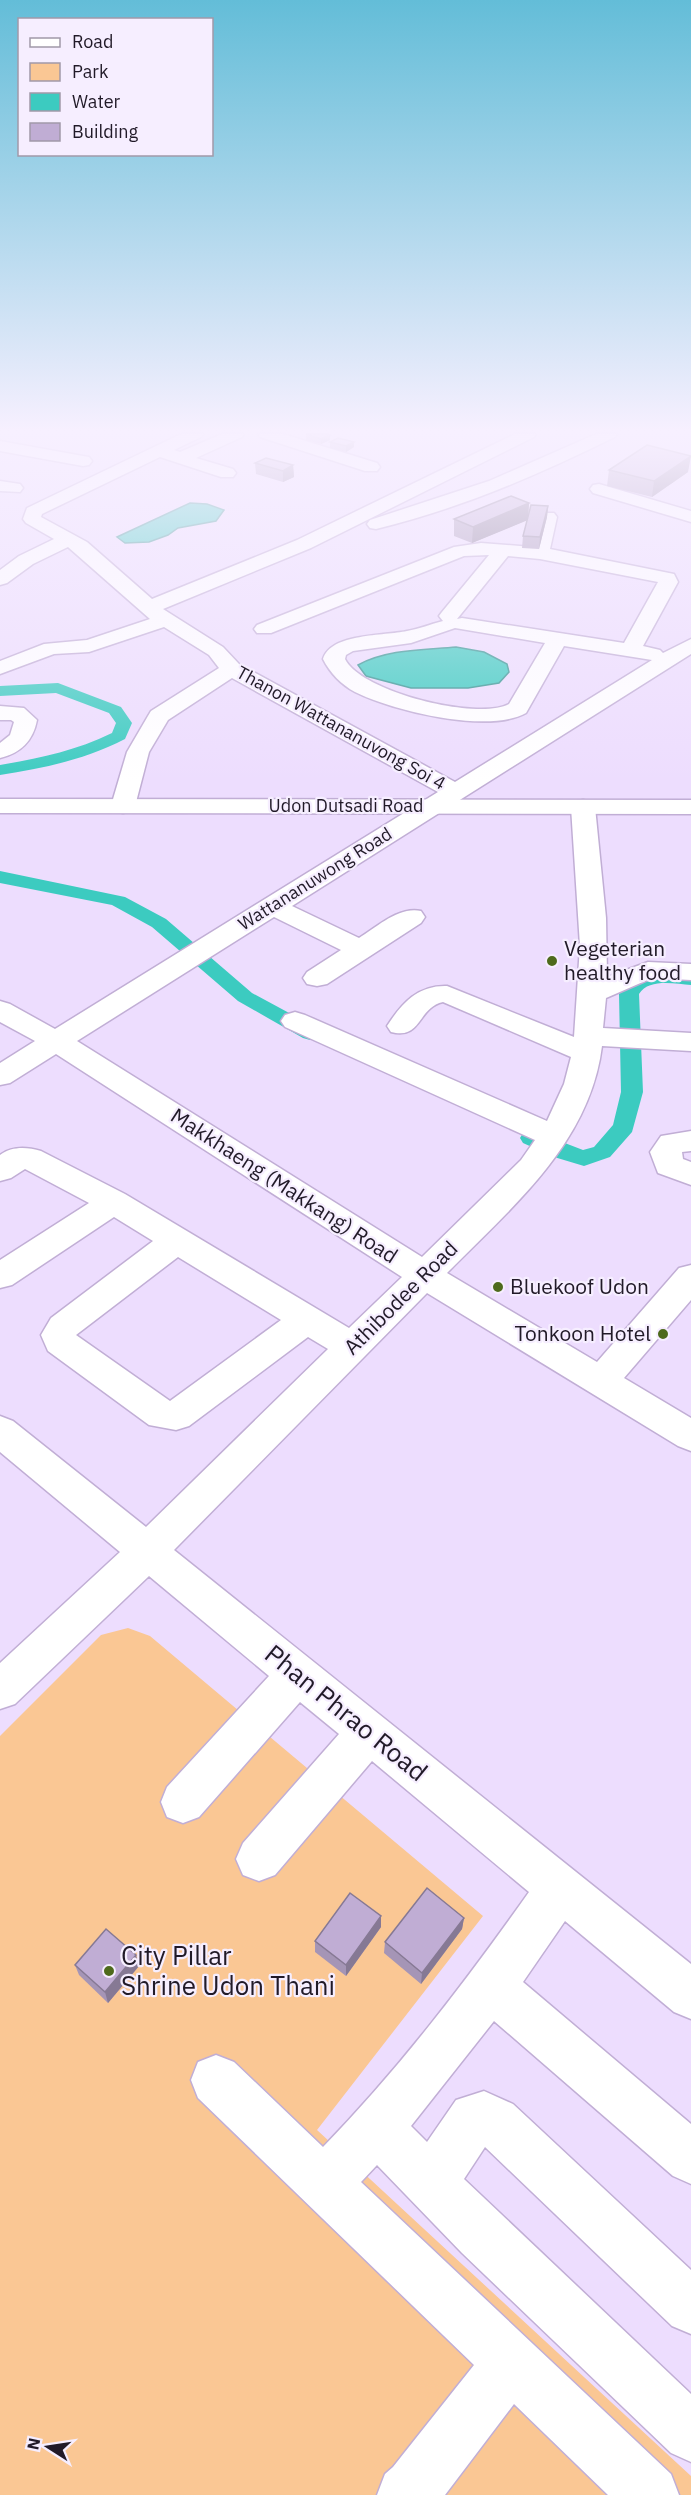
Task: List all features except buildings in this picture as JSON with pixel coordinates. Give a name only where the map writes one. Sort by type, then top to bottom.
[{"type":"street","points":[[0,579],[26,560],[46,550]]},
{"type":"street","name":"Thanon Wattananuvong Soi 4","points":[[85,550],[158,614],[216,651],[231,669],[455,792]]},
{"type":"street","points":[[0,668],[51,648],[89,646],[291,550]]},
{"type":"street","points":[[264,629],[466,550]]},
{"type":"street","points":[[496,550],[540,553],[666,578],[668,582],[631,650]]},
{"type":"street","points":[[452,622],[502,551]]},
{"type":"street","points":[[318,608],[350,624],[365,634],[369,642]]},
{"type":"street","points":[[558,638],[514,713],[492,717],[416,704],[363,686],[346,676],[334,659],[340,648],[411,637],[452,622],[558,638],[681,658]]},
{"type":"street","name":"Wattananuwong Road","points":[[0,1076],[430,806],[681,658],[691,645]]},
{"type":"street","points":[[123,806],[138,752],[159,716],[231,669]]},
{"type":"street","points":[[0,712],[15,713],[26,720],[24,732],[18,741],[0,751]]},
{"type":"street","name":"Udon Dutsadi Road","points":[[0,806],[691,807]]},
{"type":"street","name":"Athibodee Road","points":[[0,1690],[148,1551],[531,1168],[554,1136],[579,1084],[588,1045],[594,993],[595,934],[583,807]]},
{"type":"street","points":[[272,906],[360,950]]},
{"type":"street","points":[[317,978],[412,917]]},
{"type":"street","points":[[594,993],[648,970],[691,972]]},
{"type":"street","points":[[401,1026],[425,997],[433,994],[447,994],[588,1045],[634,1039],[691,1042]]},
{"type":"street","name":"Makkhaeng (Makkang) Road","points":[[0,1010],[56,1041],[424,1275],[691,1436]]},
{"type":"street","points":[[295,1021],[554,1136]]},
{"type":"street","points":[[691,1141],[672,1143],[666,1152],[669,1164],[691,1174]]},
{"type":"street","points":[[0,1170],[16,1159],[30,1158],[114,1202],[352,1347]]},
{"type":"street","points":[[0,1276],[114,1202]]},
{"type":"street","points":[[176,1241],[63,1327],[58,1335],[60,1342],[162,1415],[176,1416],[307,1320]]},
{"type":"street","points":[[600,1382],[691,1277]]},
{"type":"street","name":"Phan Phrao Road","points":[[0,1431],[691,1995]]},
{"type":"street","points":[[183,1802],[298,1674]]},
{"type":"street","points":[[259,1858],[369,1732]]},
{"type":"street","points":[[324,2184],[377,2128],[491,1987],[560,1888]]},
{"type":"street","points":[[491,1987],[691,2158]]},
{"type":"street","points":[[216,2080],[650,2495]]},
{"type":"street","points":[[431,2182],[474,2118],[484,2116],[495,2122],[691,2307]]},
{"type":"street","points":[[377,2128],[481,2234],[691,2433]]},
{"type":"street","points":[[406,2495],[414,2488],[511,2362]]},
{"type":"green space","points":[[128,1628],[150,1636],[483,1916],[317,2130],[691,2476],[691,2495],[0,2495],[0,1736],[101,1635]]},
{"type":"water","points":[[456,647],[484,652],[507,664],[509,672],[499,683],[468,688],[411,688],[366,676],[358,665],[393,653]]},
{"type":"waterway","points":[[0,691],[58,688],[115,710],[124,723],[119,736],[93,749],[59,760],[0,770]]},
{"type":"waterway","points":[[0,877],[118,901],[159,923],[245,997],[310,1033]]},
{"type":"waterway","points":[[531,1138],[562,1152],[584,1158],[602,1152],[624,1127],[632,1092],[629,994],[635,984],[648,979],[665,977],[691,979]]},
{"type":"place","name":"Vegeterian healthy food","points":[[552,961]]},
{"type":"place","name":"Bluekoof Udon","points":[[498,1287]]},
{"type":"place","name":"Tonkoon Hotel","points":[[663,1334]]},
{"type":"place","name":"City Pillar Shrine Udon Thani","points":[[109,1971]]}]
